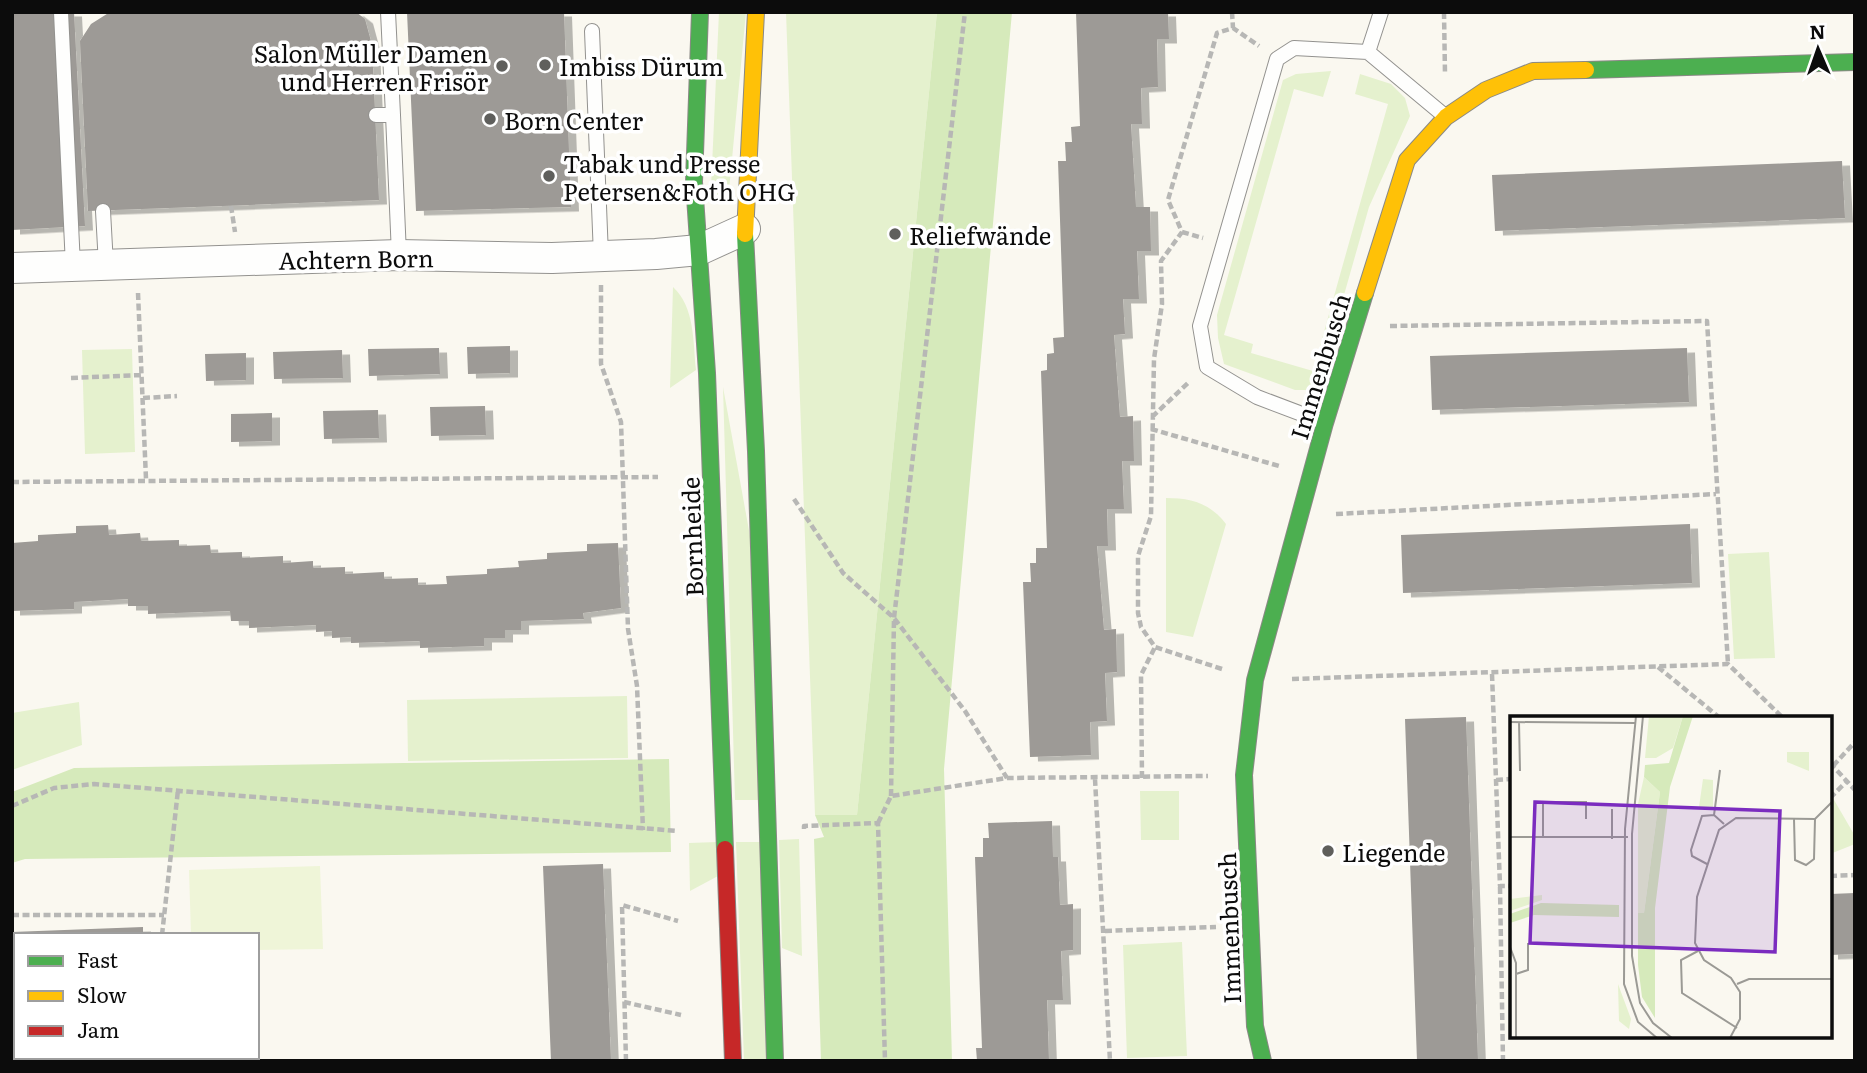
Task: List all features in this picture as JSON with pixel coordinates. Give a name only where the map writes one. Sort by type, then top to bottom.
[{"type":"street","name":"Bornheide","points":[[700,12],[694,182],[708,400],[733,1061]]},
{"type":"street","points":[[756,12],[746,148],[745,229],[756,451],[775,1061]]},
{"type":"street","name":"Immenbusch","points":[[1264,1061],[1255,1026],[1244,775],[1255,680],[1325,423],[1407,160],[1446,117],[1486,90],[1533,71],[1855,62]]},
{"type":"street","points":[[722,330],[699,250],[745,229]]},
{"type":"street","name":"Achtern Born","points":[[12,268],[399,255],[601,256],[699,250]]},
{"type":"street","points":[[737,384],[756,451]]},
{"type":"lane","points":[[61,12],[73,266]]},
{"type":"lane","points":[[388,12],[399,255]]},
{"type":"lane","points":[[1368,52],[1381,12]]},
{"type":"lane","points":[[592,31],[601,256]]},
{"type":"lane","points":[[1325,423],[1257,397],[1207,367],[1200,326],[1277,59],[1294,48],[1368,52],[1446,117]]},
{"type":"lane","points":[[376,115],[393,115]]},
{"type":"lane","points":[[103,211],[106,265]]},
{"type":"path","points":[[885,1061],[877,823],[891,796],[894,618],[965,12]]},
{"type":"path","points":[[1232,12],[1233,28]]},
{"type":"path","points":[[1444,12],[1446,117]]},
{"type":"path","points":[[1233,28],[1277,59]]},
{"type":"path","points":[[1233,28],[1217,33],[1168,200],[1182,232],[1161,261],[1162,304],[1154,359],[1151,429],[1151,516],[1139,556],[1138,613],[1141,628],[1155,647],[1255,680],[1728,664]]},
{"type":"path","points":[[601,256],[601,364],[621,422],[625,477],[628,629],[637,686],[643,830]]},
{"type":"path","points":[[137,264],[146,479]]},
{"type":"path","points":[[1354,327],[1707,321],[1728,664],[1781,716]]},
{"type":"path","points":[[1152,417],[1207,367]]},
{"type":"path","points":[[71,378],[142,375]]},
{"type":"path","points":[[142,398],[177,396]]},
{"type":"path","points":[[1151,429],[1310,475]]},
{"type":"path","points":[[12,482],[658,477]]},
{"type":"path","points":[[1298,516],[1716,494]]},
{"type":"path","points":[[793,497],[842,573],[894,618],[965,711],[1007,778]]},
{"type":"path","points":[[1142,778],[1141,675],[1155,647]]},
{"type":"path","points":[[1658,667],[1718,716]]},
{"type":"path","points":[[1492,674],[1503,1061]]},
{"type":"path","points":[[1832,763],[1855,742]]},
{"type":"path","points":[[1832,765],[1855,790]]},
{"type":"path","points":[[891,796],[1007,778],[1095,779],[1244,775]]},
{"type":"path","points":[[1095,779],[1110,1061]]},
{"type":"path","points":[[1496,780],[1510,779]]},
{"type":"path","points":[[1832,796],[1847,782]]},
{"type":"path","points":[[12,806],[54,788],[94,785],[677,831]]},
{"type":"path","points":[[162,933],[178,790]]},
{"type":"path","points":[[804,826],[877,823]]},
{"type":"path","points":[[1832,876],[1855,875]]},
{"type":"path","points":[[1500,886],[1510,886]]},
{"type":"path","points":[[626,1061],[622,905],[678,921]]},
{"type":"path","points":[[12,915],[164,915]]},
{"type":"path","points":[[1105,931],[1250,926]]},
{"type":"path","points":[[624,1002],[681,1015]]},
{"type":"green space","points":[[719,12],[746,12],[728,201],[719,203],[713,199],[711,188]]},
{"type":"green space","points":[[786,12],[937,12],[857,815],[815,815]]},
{"type":"green space","points":[[937,12],[1012,12],[944,769],[952,1061],[821,1061],[814,839],[824,837],[815,815],[857,815]]},
{"type":"green space","points":[[1331,71],[1323,97],[1294,89],[1224,335],[1253,344],[1251,353],[1313,371],[1388,104],[1355,94],[1360,74],[1391,84],[1405,98],[1410,116],[1369,207],[1321,376],[1311,390],[1295,390],[1224,364],[1218,338],[1217,315],[1283,80],[1296,74]]},
{"type":"green space","points":[[673,287],[680,295],[689,315],[696,370],[670,388]]},
{"type":"green space","points":[[132,349],[135,452],[85,454],[82,350]]},
{"type":"green space","points":[[723,387],[750,536],[759,800],[735,800]]},
{"type":"green space","points":[[1166,498],[1199,503],[1213,511],[1226,524],[1193,637],[1166,632]]},
{"type":"green space","points":[[1769,552],[1775,658],[1734,659],[1728,554]]},
{"type":"green space","points":[[627,696],[628,758],[408,761],[407,700]]},
{"type":"green space","points":[[79,702],[82,745],[12,770],[12,713]]},
{"type":"green space","points":[[669,759],[671,852],[25,859],[12,863],[12,792],[74,768]]},
{"type":"green space","points":[[1140,791],[1179,791],[1179,840],[1141,840]]},
{"type":"green space","points":[[1832,796],[1855,836],[1855,844],[1832,853]]},
{"type":"green space","points":[[799,839],[802,956],[782,948],[779,840]]},
{"type":"green space","points":[[717,842],[718,876],[690,891],[689,843]]},
{"type":"green space","points":[[736,842],[760,842],[766,1061],[744,1061]]},
{"type":"green space","points":[[320,866],[323,949],[259,950],[259,933],[191,933],[189,870]]},
{"type":"green space","points":[[1182,942],[1187,1056],[1127,1058],[1123,945]]},
{"type":"building","points":[[12,12],[74,12],[85,226],[12,230]]},
{"type":"building","points":[[110,12],[356,12],[365,19],[372,45],[379,200],[88,211],[80,41],[91,24]]},
{"type":"building","name":"Born Center","points":[[407,12],[564,12],[571,207],[416,211]]},
{"type":"building","points":[[1076,12],[1168,12],[1169,39],[1157,39],[1158,87],[1141,88],[1142,124],[1131,124],[1136,207],[1150,207],[1151,251],[1137,251],[1139,299],[1123,299],[1125,334],[1114,335],[1120,417],[1133,416],[1134,461],[1122,461],[1124,509],[1107,509],[1108,546],[1097,546],[1104,630],[1116,629],[1117,672],[1105,673],[1107,721],[1090,722],[1091,755],[1030,757],[1023,582],[1031,582],[1030,563],[1036,563],[1036,548],[1047,548],[1041,371],[1047,370],[1047,354],[1054,353],[1053,338],[1064,337],[1058,161],[1066,161],[1065,142],[1072,142],[1071,127],[1080,126]]},
{"type":"building","points":[[1842,161],[1845,218],[1495,231],[1492,175]]},
{"type":"building","points":[[510,346],[510,373],[468,374],[467,347]]},
{"type":"building","points":[[439,348],[440,374],[369,376],[368,349]]},
{"type":"building","points":[[1687,348],[1689,402],[1432,410],[1430,356]]},
{"type":"building","points":[[342,350],[343,378],[274,379],[273,352]]},
{"type":"building","points":[[246,353],[246,380],[206,381],[205,354]]},
{"type":"building","points":[[485,406],[486,435],[431,436],[430,407]]},
{"type":"building","points":[[378,410],[379,438],[324,439],[323,411]]},
{"type":"building","points":[[272,413],[272,441],[231,442],[231,414]]},
{"type":"building","points":[[1690,524],[1692,583],[1403,593],[1401,535]]},
{"type":"building","points":[[108,525],[109,535],[140,533],[141,541],[179,540],[179,546],[210,545],[211,553],[242,552],[242,558],[283,556],[283,563],[313,561],[313,568],[345,567],[345,574],[384,572],[384,579],[418,578],[418,585],[447,584],[446,576],[487,574],[487,569],[519,567],[518,561],[547,559],[547,553],[587,551],[587,544],[618,543],[621,608],[583,613],[584,619],[521,621],[521,630],[505,630],[505,638],[484,638],[484,646],[420,648],[420,641],[351,643],[351,637],[332,638],[332,631],[316,632],[316,625],[249,628],[249,621],[231,621],[230,611],[148,614],[148,606],[128,606],[128,599],[74,602],[74,609],[12,611],[12,543],[38,541],[38,535],[76,533],[76,526]]},
{"type":"building","points":[[1466,717],[1478,1061],[1417,1061],[1405,719]]},
{"type":"building","points":[[1052,821],[1053,857],[1058,857],[1060,905],[1073,904],[1073,950],[1061,951],[1063,1000],[1047,1000],[1049,1061],[977,1061],[976,1048],[982,1048],[975,857],[983,857],[983,838],[989,838],[988,823]]},
{"type":"building","points":[[603,864],[611,1061],[551,1061],[543,866]]},
{"type":"building","points":[[1855,893],[1855,954],[1832,955],[1832,894]]},
{"type":"building","points":[[143,927],[143,933],[14,933],[14,992],[12,932]]},
{"type":"building","points":[[169,1059],[229,1059],[229,1061]]},
{"type":"traffic: fast","points":[[700,12],[694,182],[707,373],[725,849]]},
{"type":"traffic: fast","points":[[1586,70],[1855,62]]},
{"type":"traffic: fast","points":[[745,234],[756,451],[775,1061]]},
{"type":"traffic: fast","points":[[1263,1061],[1255,1026],[1244,775],[1255,680],[1325,423],[1365,293]]},
{"type":"traffic: slow","points":[[745,234],[756,12]]},
{"type":"traffic: slow","points":[[1365,293],[1407,160],[1446,117],[1486,90],[1533,71],[1586,70]]},
{"type":"traffic: jam","points":[[725,849],[733,1061]]},
{"type":"place","name":"Imbiss Dürum","points":[[545,65]]},
{"type":"place","name":"Salon Müller Damen und Herren Frisör","points":[[502,66]]},
{"type":"place","name":"Born Center","points":[[490,119]]},
{"type":"place","name":"Tabak und Presse Petersen&Foth OHG","points":[[549,176]]},
{"type":"place","name":"Reliefwände","points":[[895,234]]},
{"type":"place","name":"Liegende","points":[[1328,851]]}]
